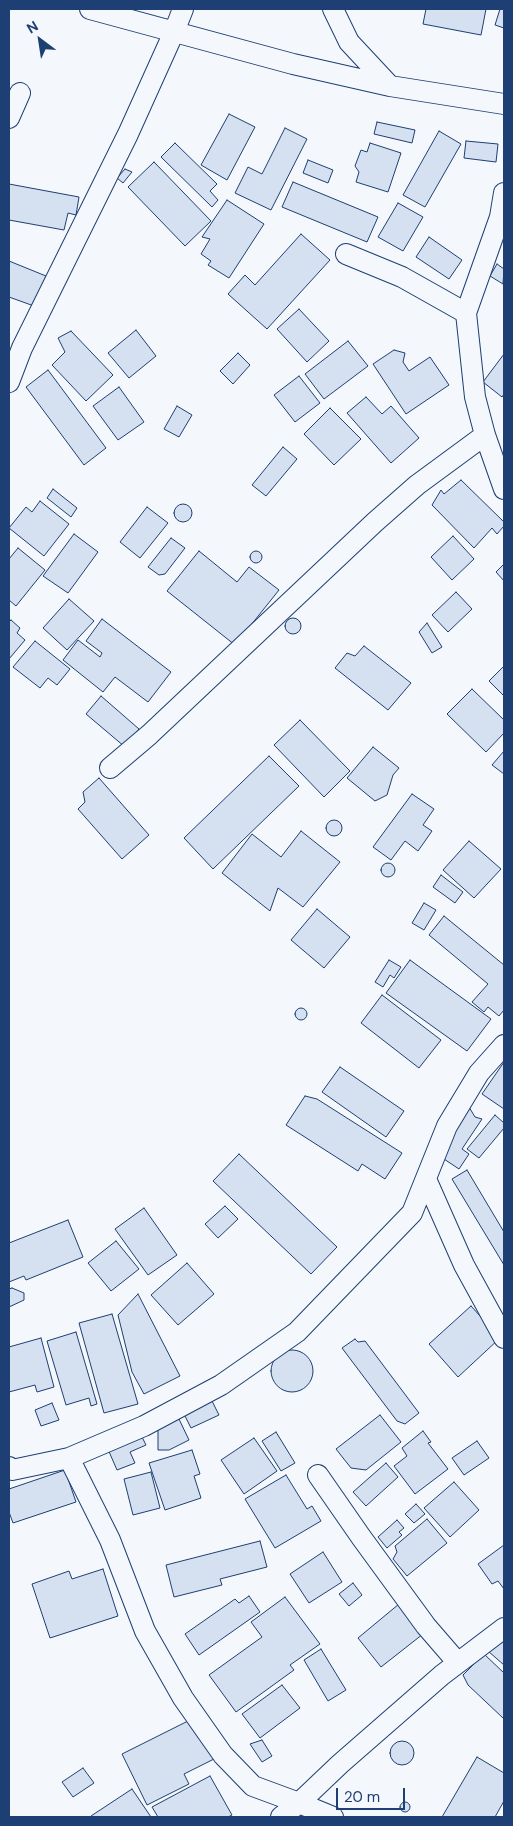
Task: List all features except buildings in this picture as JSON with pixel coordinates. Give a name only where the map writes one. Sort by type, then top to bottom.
[{"type":"street","points":[[90,9],[293,64],[390,86],[504,104]]},
{"type":"street","points":[[9,382],[22,348],[120,152],[183,9]]},
{"type":"street","points":[[333,9],[349,42],[390,86]]},
{"type":"street","points":[[9,118],[20,93]]},
{"type":"street","points":[[504,193],[500,218],[466,313],[475,396],[485,435],[504,489]]},
{"type":"street","points":[[346,254],[402,277],[466,313]]},
{"type":"street","points":[[110,768],[150,735],[375,522],[417,485],[485,435]]},
{"type":"street","points":[[9,1467],[12,1470],[69,1458],[144,1426],[221,1385],[297,1332],[412,1213],[447,1126],[479,1073],[504,1045]]},
{"type":"street","points":[[426,1179],[464,1265],[504,1338]]},
{"type":"street","points":[[69,1458],[110,1540],[145,1631],[183,1698],[223,1755],[253,1786],[333,1817]]},
{"type":"street","points":[[318,1475],[421,1619],[458,1663]]},
{"type":"street","points":[[281,1817],[300,1803],[340,1764],[442,1675],[504,1628]]}]
